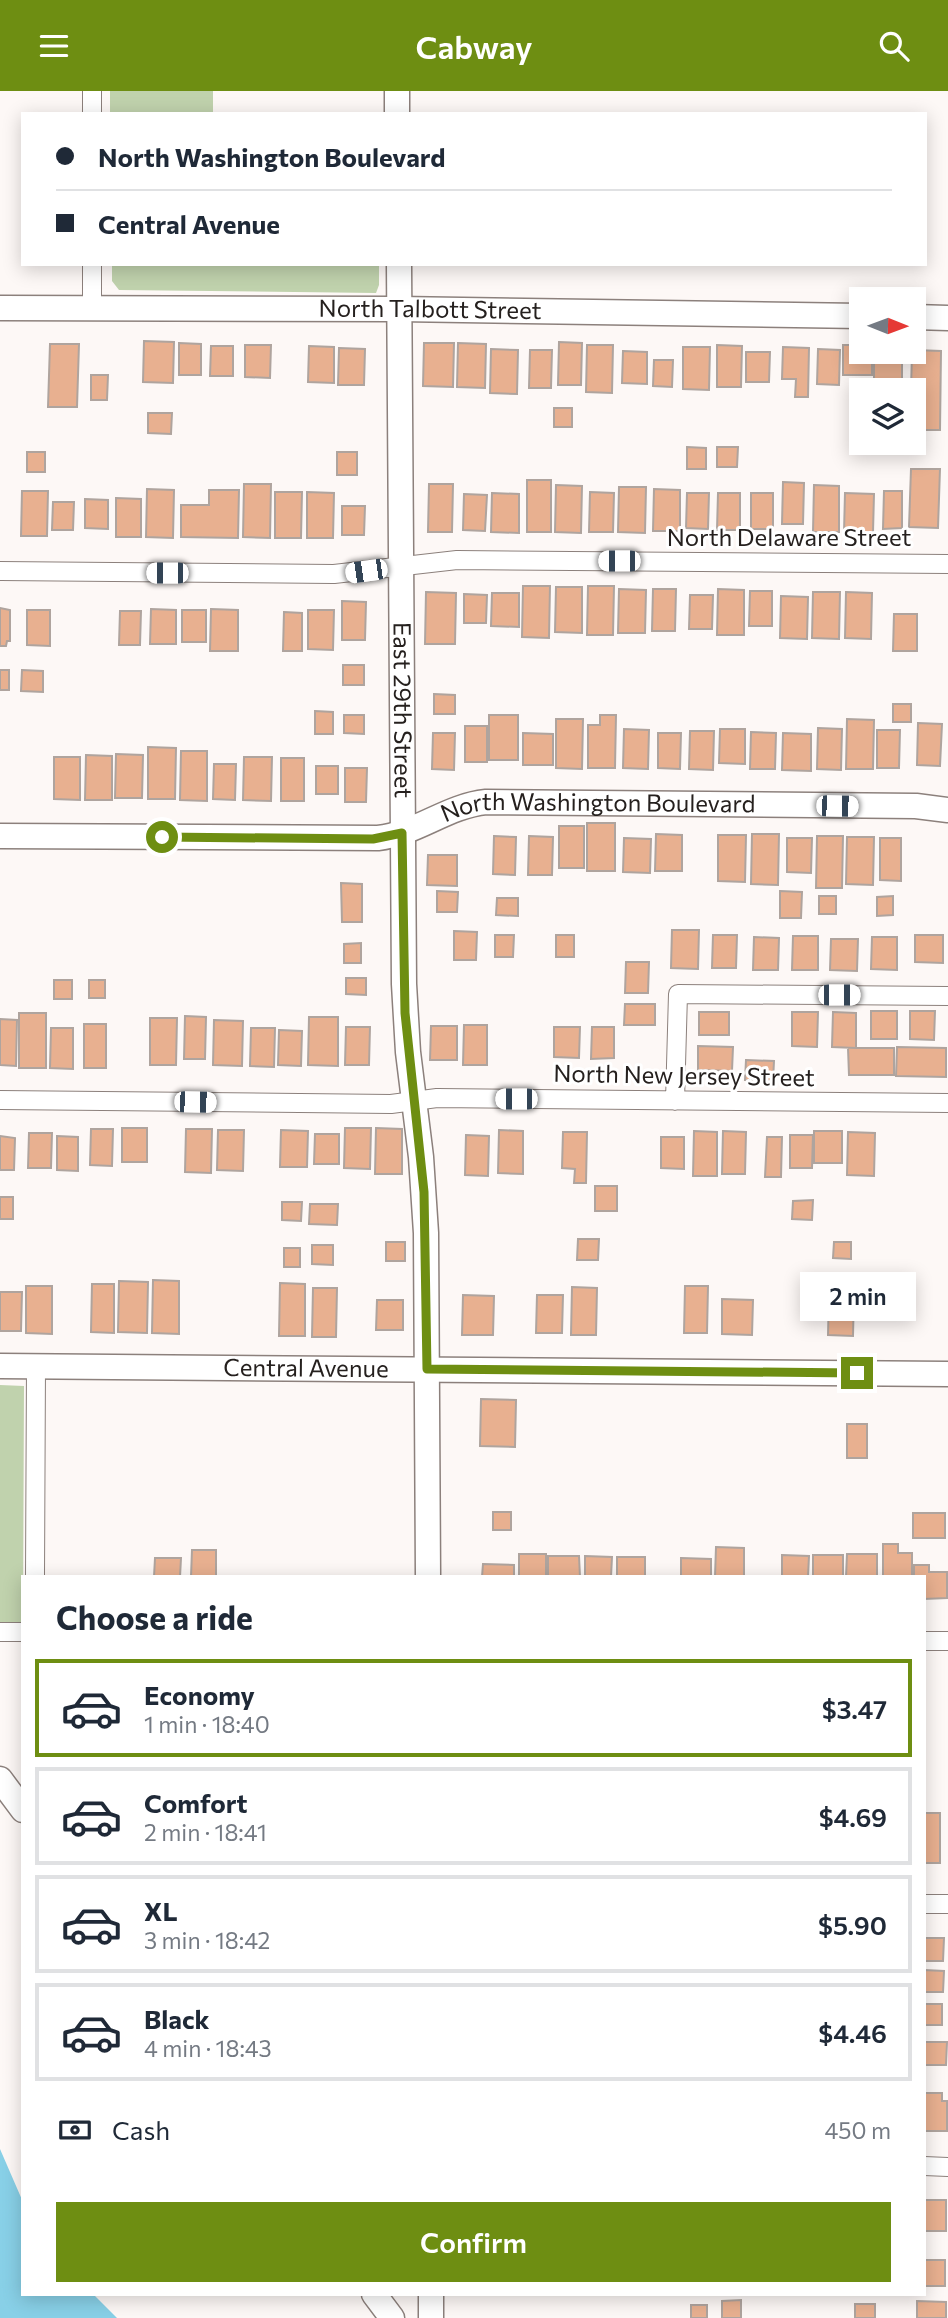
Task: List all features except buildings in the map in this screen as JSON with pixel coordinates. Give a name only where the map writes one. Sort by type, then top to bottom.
[{"type":"main road","points":[[397,91],[397,112]]},
{"type":"main road","name":"East 29th Street","points":[[399,266],[405,1013],[425,1202],[428,1575]]},
{"type":"main road","name":"North Talbott Street","points":[[0,308],[399,309],[849,316]]},
{"type":"main road","points":[[926,317],[948,318]]},
{"type":"main road","name":"North Washington Boulevard","points":[[0,835],[373,839],[402,833],[459,808],[486,802],[916,806],[948,810]]},
{"type":"main road","name":"Central Avenue","points":[[0,1366],[948,1374]]},
{"type":"main road","points":[[0,1779],[21,1807]]},
{"type":"main road","points":[[376,2296],[392,2318]]},
{"type":"main road","points":[[431,2296],[431,2318]]},
{"type":"street","points":[[92,91],[92,112]]},
{"type":"street","points":[[92,266],[92,308]]},
{"type":"street","name":"North Delaware Street","points":[[0,572],[334,574],[457,560],[948,564]]},
{"type":"street","points":[[675,1101],[678,994],[948,996]]},
{"type":"street","name":"North New Jersey Street","points":[[0,1100],[377,1104],[437,1098],[948,1103]]},
{"type":"street","points":[[35,1575],[36,1366]]},
{"type":"street","points":[[0,1632],[21,1632]]},
{"type":"street","points":[[926,1641],[948,1641]]},
{"type":"street","points":[[926,1904],[948,1904]]},
{"type":"street","points":[[926,2166],[948,2167]]},
{"type":"green space","points":[[110,91],[213,91],[213,112],[110,112]]},
{"type":"green space","points":[[112,266],[379,266],[376,293],[119,290],[112,281]]},
{"type":"green space","points":[[0,1385],[24,1386],[21,1622],[0,1623]]},
{"type":"water","points":[[0,2149],[21,2197],[21,2296],[95,2296],[117,2318],[0,2318]]},
{"type":"route","points":[[162,837],[373,839],[402,833],[405,1013],[424,1192],[427,1369],[857,1373]]}]
